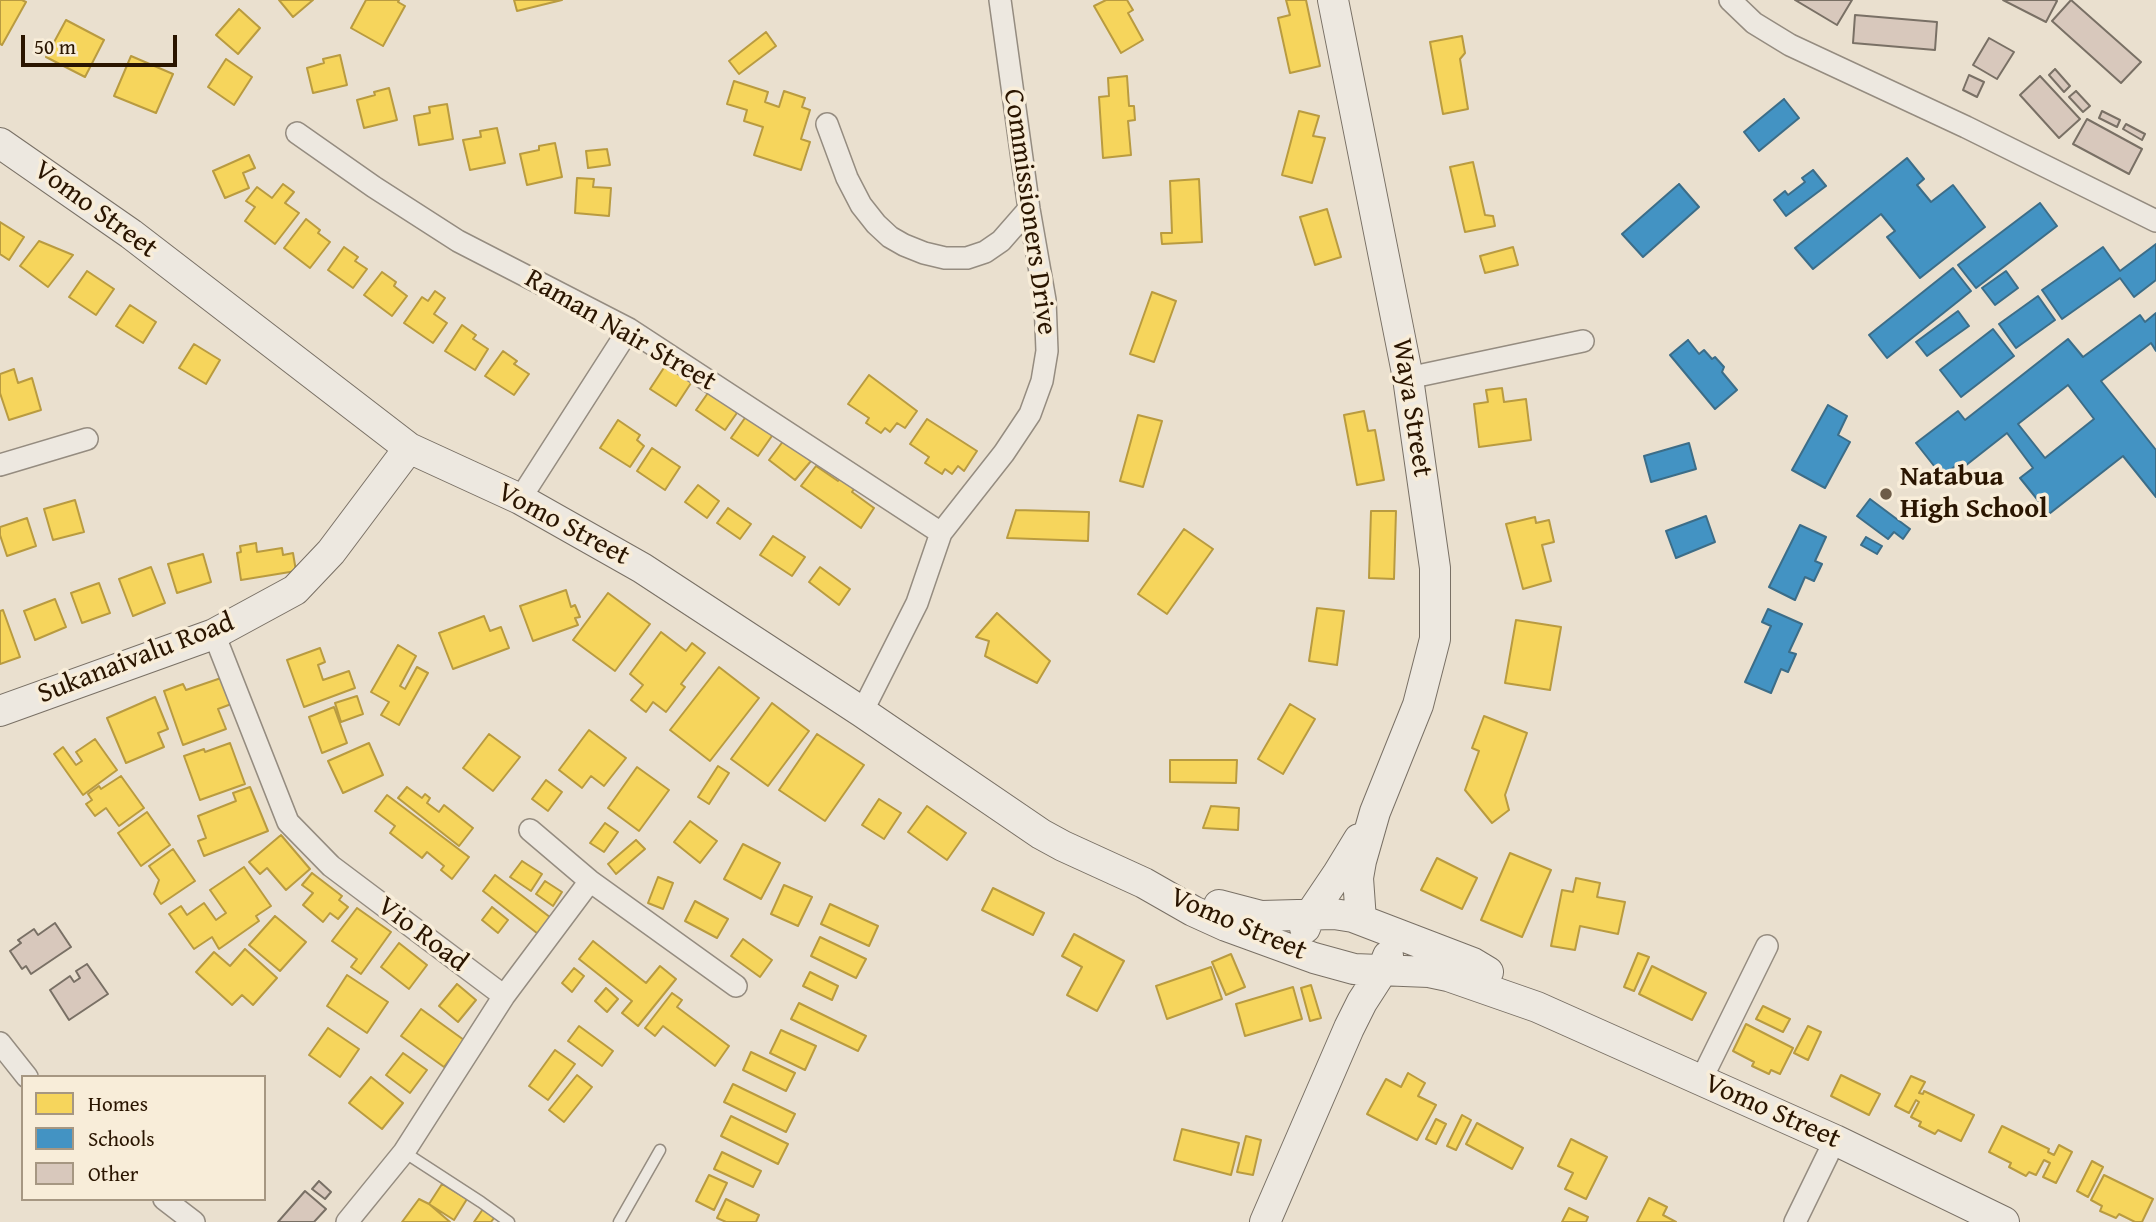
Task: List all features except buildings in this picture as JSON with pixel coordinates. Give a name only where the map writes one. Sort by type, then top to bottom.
[{"type":"main road","name":"Waya Street","points":[[1333,0],[1408,378],[1435,568],[1435,639],[1418,705],[1375,812],[1358,877],[1374,925],[1390,948],[1382,971]]},
{"type":"main road","name":"Vomo Street","points":[[0,143],[131,234],[409,448],[520,499],[642,568],[862,712],[1041,834],[1226,926],[1317,959],[1354,969],[1448,975],[1537,1007],[1835,1140],[2004,1222]]},
{"type":"main road","name":"Sukanaivalu Road","points":[[0,711],[214,634],[295,590],[331,552],[409,448]]},
{"type":"main road","name":"Waya Street","points":[[1310,915],[1338,875],[1375,812]]},
{"type":"main road","name":"Vomo Street","points":[[1144,883],[1261,916],[1334,914],[1374,925],[1473,963],[1502,980],[1537,1007]]},
{"type":"main road","points":[[1310,915],[1304,935],[1317,959],[1340,985],[1345,1003],[1330,1072]]},
{"type":"main road","points":[[1265,1222],[1362,1002],[1382,971]]},
{"type":"street","name":"Commissioners Drive","points":[[862,712],[917,603],[941,533],[1004,453],[1030,414],[1042,381],[1047,351],[1045,300],[1029,209],[1000,0]]},
{"type":"street","points":[[1730,0],[1754,23],[1790,45],[1966,127],[2156,221]]},
{"type":"street","points":[[827,124],[846,178],[861,205],[876,224],[904,245],[945,258],[967,258],[985,252],[1001,240],[1029,209]]},
{"type":"street","name":"Raman Nair Street","points":[[297,133],[374,187],[458,240],[629,329],[941,533]]},
{"type":"street","points":[[520,499],[629,329]]},
{"type":"street","points":[[1408,378],[1583,341]]},
{"type":"street","points":[[0,465],[87,439]]},
{"type":"street","name":"Vio Road","points":[[214,634],[288,822],[331,866],[504,996]]},
{"type":"street","points":[[530,830],[590,881],[736,986]]},
{"type":"street","points":[[347,1222],[404,1152],[504,996],[590,881]]},
{"type":"street","points":[[1701,1080],[1766,946]]},
{"type":"street","points":[[0,1043],[25,1075]]},
{"type":"street","points":[[1795,1222],[1835,1140]]},
{"type":"street","points":[[167,1201],[194,1222]]},
{"type":"lane","points":[[619,1222],[660,1150]]},
{"type":"lane","points":[[404,1152],[509,1222]]},
{"type":"place","name":"Natabua High School","points":[[1886,494]]}]
